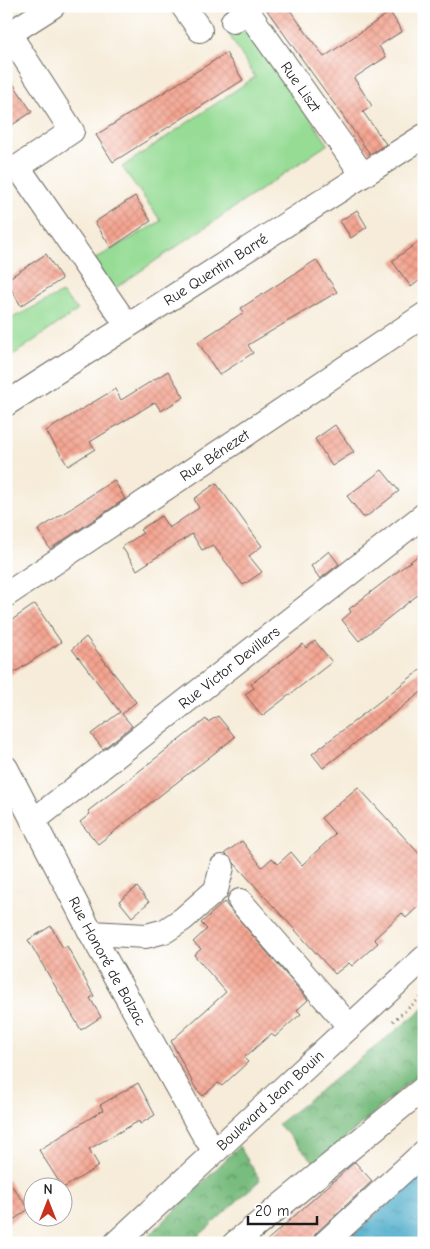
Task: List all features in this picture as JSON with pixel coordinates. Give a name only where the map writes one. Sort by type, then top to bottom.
[{"type":"street","points":[[52,6],[7,33],[72,131],[12,170],[127,325]]},
{"type":"street","points":[[184,6],[200,30]]},
{"type":"street","name":"Rue Liszt","points":[[233,21],[248,12],[363,175]]},
{"type":"street","name":"Rue Quentin Barré","points":[[6,404],[424,136]]},
{"type":"street","name":"Rue Bénezet","points":[[6,595],[424,315]]},
{"type":"street","name":"Rue Victor Devillers","points":[[33,821],[424,515]]},
{"type":"street","name":"Rue Honoré de Balzac","points":[[6,768],[91,933],[204,1137],[216,1150]]},
{"type":"street","points":[[91,933],[146,936],[165,931],[183,919],[216,890],[222,867]]},
{"type":"street","points":[[240,901],[350,1027]]},
{"type":"street","name":"Boulevard Jean Bouin","points":[[116,1243],[424,958]]},
{"type":"street","points":[[235,1243],[424,1088]]},
{"type":"street","points":[[324,1243],[424,1152]]},
{"type":"green space","points":[[245,24],[328,144],[111,291],[95,259],[161,221],[122,167],[255,77],[228,33]]},
{"type":"green space","points":[[62,293],[78,310],[6,360],[6,306],[12,318]]},
{"type":"green space","points":[[424,1008],[424,1069],[316,1164],[278,1124]]},
{"type":"green space","points":[[239,1146],[260,1180],[191,1243],[142,1243]]},
{"type":"water","points":[[424,1171],[424,1243],[344,1243]]},
{"type":"building","points":[[264,6],[287,6],[324,57],[390,12],[402,31],[379,46],[386,57],[354,78],[372,106],[363,112],[386,144],[370,154]]},
{"type":"building","points":[[226,53],[243,80],[113,162],[96,135]]},
{"type":"building","points":[[6,73],[32,112],[6,129]]},
{"type":"building","points":[[135,196],[151,221],[111,248],[95,222]]},
{"type":"building","points":[[357,210],[367,227],[351,238],[340,221]]},
{"type":"building","points":[[424,238],[424,277],[411,287],[392,261]]},
{"type":"building","points":[[46,254],[62,279],[21,306],[6,280]]},
{"type":"building","points":[[316,260],[337,292],[248,345],[253,353],[219,375],[198,342],[244,312],[241,308]]},
{"type":"building","points":[[168,371],[184,397],[161,411],[155,402],[90,442],[95,449],[68,466],[46,431],[115,389],[121,400]]},
{"type":"building","points":[[335,425],[354,452],[332,466],[315,439]]},
{"type":"building","points":[[382,470],[399,491],[366,517],[363,517],[347,496]]},
{"type":"building","points":[[114,480],[125,499],[50,549],[38,530]]},
{"type":"building","points":[[216,483],[262,546],[249,556],[262,572],[243,585],[213,545],[202,550],[192,534],[137,570],[122,547],[143,533],[140,530],[161,516],[169,528],[199,508],[194,499]]},
{"type":"building","points":[[329,551],[339,564],[320,579],[311,566]]},
{"type":"building","points":[[424,551],[424,590],[359,641],[342,620],[351,612],[349,609]]},
{"type":"building","points":[[35,604],[61,642],[6,678],[6,624]]},
{"type":"building","points":[[86,637],[136,702],[122,714],[132,726],[103,749],[91,734],[120,712],[72,649]]},
{"type":"building","points":[[315,641],[332,662],[262,716],[245,694],[254,688],[251,684],[303,644],[306,648]]},
{"type":"building","points":[[424,667],[424,690],[323,768],[312,754]]},
{"type":"building","points":[[218,716],[235,737],[98,844],[80,822],[90,814],[88,811],[206,719],[208,722]]},
{"type":"building","points":[[358,787],[424,859],[424,901],[406,918],[402,913],[374,939],[378,943],[352,966],[349,963],[335,974],[225,853],[242,841],[262,867],[272,858],[278,864],[291,852],[302,865],[335,834],[321,818]]},
{"type":"building","points":[[137,887],[149,902],[132,917],[119,901]]},
{"type":"building","points":[[224,902],[308,1000],[297,1010],[301,1014],[275,1037],[271,1034],[244,1058],[248,1062],[222,1086],[218,1083],[203,1096],[196,1089],[171,1041],[226,992],[194,955],[201,949],[193,942],[207,929],[201,923]]},
{"type":"building","points":[[51,926],[63,948],[67,946],[94,996],[90,998],[101,1017],[81,1030],[28,940]]},
{"type":"building","points":[[138,1083],[155,1115],[140,1124],[139,1121],[89,1149],[99,1166],[72,1182],[72,1176],[55,1176],[39,1150],[103,1110],[100,1105]]},
{"type":"building","points":[[355,1162],[372,1181],[316,1233],[311,1243],[264,1243]]},
{"type":"building","points":[[6,1178],[22,1200],[22,1214],[6,1225]]}]
